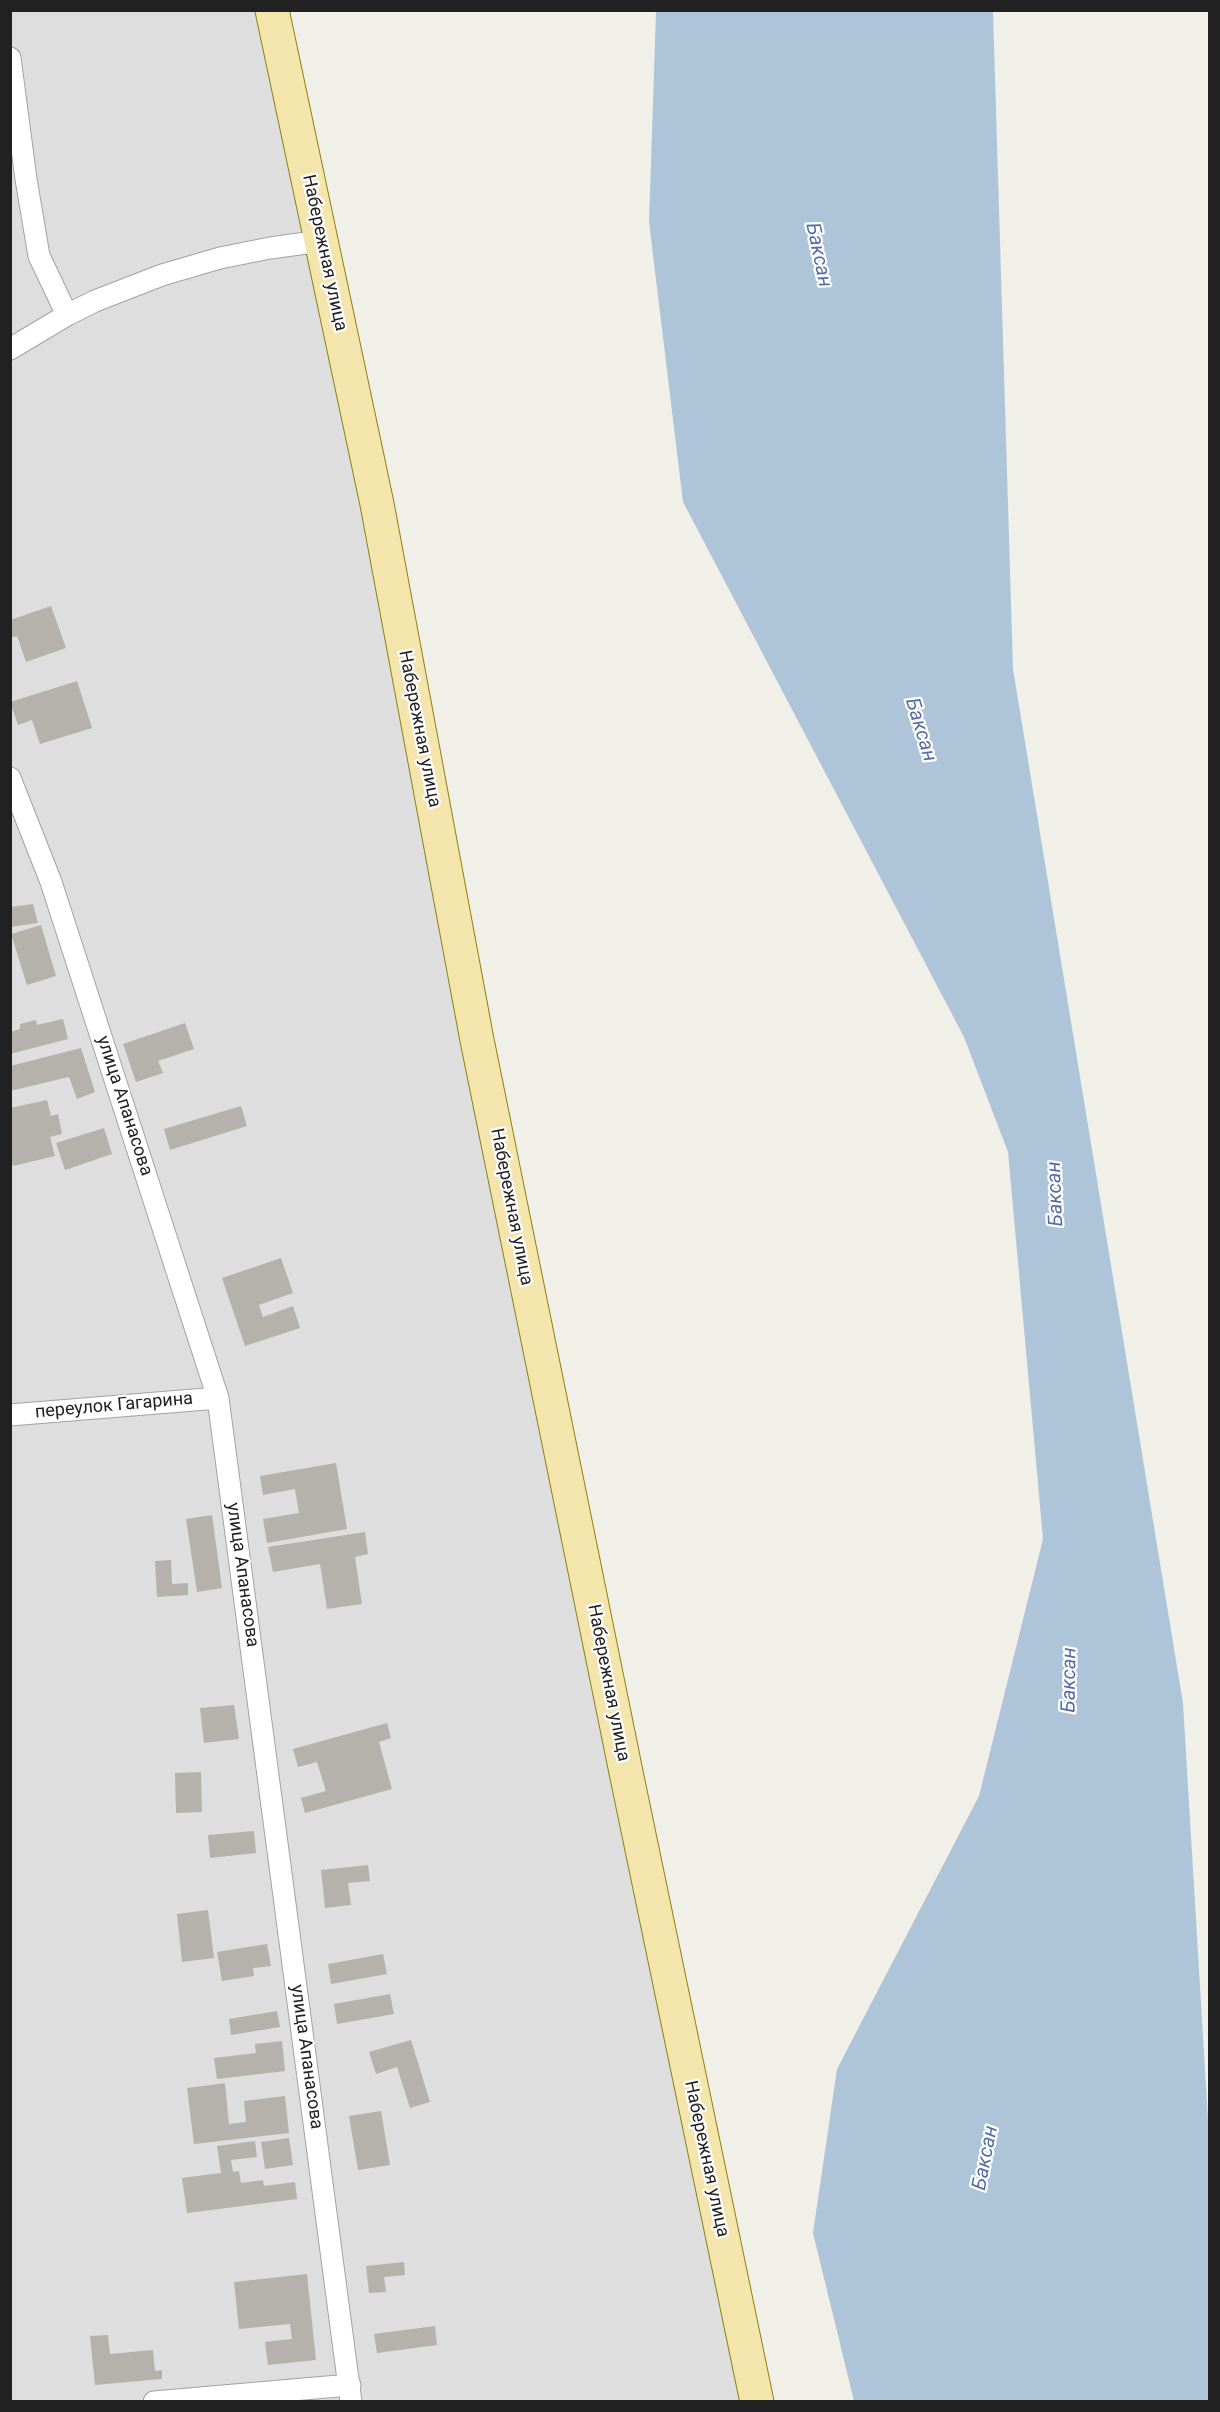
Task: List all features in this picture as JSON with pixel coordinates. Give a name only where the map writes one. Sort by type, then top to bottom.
[{"type":"main road","name":"Набережная улица","points":[[272,10],[377,504],[480,1052],[629,1788],[757,2402]]},
{"type":"street","points":[[10,58],[39,256],[67,315]]},
{"type":"street","points":[[10,349],[95,301],[162,275],[220,258],[270,248],[321,242]]},
{"type":"street","name":"улица Апанасова","points":[[10,778],[51,882],[218,1398],[350,2393]]},
{"type":"street","name":"переулок Гагарина","points":[[10,1415],[218,1398]]},
{"type":"street","points":[[154,2402],[350,2393]]},
{"type":"shaded area","points":[[11,11],[272,11],[757,2401],[11,2401]]},
{"type":"water","name":"Баксан","points":[[656,11],[993,11],[1013,669],[1183,1703],[1209,2136],[1209,2401],[854,2401],[813,2233],[837,2069],[979,1796],[1043,1539],[1008,1152],[964,1037],[683,502],[649,222]]},
{"type":"building","points":[[51,606],[66,648],[26,662],[17,636],[10,638],[10,620]]},
{"type":"building","points":[[77,681],[92,728],[40,744],[32,720],[18,725],[10,702]]},
{"type":"building","points":[[33,904],[38,923],[10,927],[10,907]]},
{"type":"building","points":[[41,925],[56,976],[27,985],[11,934]]},
{"type":"building","points":[[63,1019],[68,1039],[10,1054],[10,1032],[20,1029],[20,1024],[36,1020],[37,1025]]},
{"type":"building","points":[[185,1023],[194,1049],[158,1061],[163,1073],[136,1082],[123,1044]]},
{"type":"building","points":[[81,1048],[95,1092],[77,1099],[69,1077],[10,1091],[10,1066]]},
{"type":"building","points":[[47,1100],[51,1116],[58,1114],[62,1134],[50,1137],[55,1156],[13,1166],[10,1157],[10,1108]]},
{"type":"building","points":[[241,1106],[247,1126],[170,1150],[164,1129]]},
{"type":"building","points":[[104,1128],[112,1154],[65,1170],[56,1143]]},
{"type":"building","points":[[281,1258],[293,1293],[259,1305],[263,1317],[293,1306],[300,1328],[245,1346],[222,1278]]},
{"type":"building","points":[[336,1463],[347,1529],[267,1543],[263,1519],[299,1513],[295,1489],[263,1495],[260,1476]]},
{"type":"building","points":[[212,1515],[222,1588],[197,1592],[186,1519]]},
{"type":"building","points":[[365,1532],[368,1554],[355,1557],[362,1604],[327,1609],[320,1564],[273,1572],[268,1547]]},
{"type":"building","points":[[171,1560],[172,1584],[188,1583],[188,1595],[157,1597],[155,1561]]},
{"type":"building","points":[[234,1705],[239,1739],[204,1743],[200,1708]]},
{"type":"building","points":[[387,1723],[391,1738],[379,1742],[392,1789],[305,1813],[301,1798],[326,1791],[317,1762],[298,1767],[293,1749]]},
{"type":"building","points":[[201,1772],[202,1812],[176,1813],[175,1773]]},
{"type":"building","points":[[254,1831],[256,1853],[210,1858],[208,1835]]},
{"type":"building","points":[[368,1865],[370,1881],[348,1883],[351,1905],[325,1908],[321,1870]]},
{"type":"building","points":[[208,1910],[214,1958],[182,1962],[177,1914]]},
{"type":"building","points":[[267,1944],[271,1966],[253,1968],[254,1976],[222,1981],[217,1952]]},
{"type":"building","points":[[383,1954],[387,1974],[331,1984],[328,1964]]},
{"type":"building","points":[[390,1994],[394,2014],[337,2024],[334,2004]]},
{"type":"building","points":[[277,2011],[280,2027],[231,2035],[229,2019]]},
{"type":"building","points":[[411,2040],[430,2102],[410,2108],[397,2067],[376,2074],[369,2052]]},
{"type":"building","points":[[282,2041],[285,2071],[217,2079],[214,2058],[256,2053],[255,2044]]},
{"type":"building","points":[[225,2083],[229,2124],[246,2122],[244,2101],[285,2096],[289,2133],[194,2144],[187,2088]]},
{"type":"building","points":[[381,2111],[390,2165],[358,2170],[349,2116]]},
{"type":"building","points":[[289,2138],[293,2165],[265,2169],[261,2142]]},
{"type":"building","points":[[255,2141],[257,2157],[231,2160],[233,2172],[239,2171],[241,2183],[263,2180],[264,2186],[295,2182],[297,2199],[187,2213],[182,2178],[221,2173],[217,2146]]},
{"type":"building","points":[[404,2262],[405,2275],[384,2277],[386,2292],[369,2293],[366,2266]]},
{"type":"building","points":[[307,2274],[316,2360],[268,2365],[265,2342],[292,2339],[290,2324],[239,2329],[234,2282]]},
{"type":"building","points":[[435,2326],[437,2345],[377,2353],[374,2334]]},
{"type":"building","points":[[108,2335],[110,2354],[153,2350],[155,2371],[162,2370],[162,2379],[95,2385],[90,2336]]}]
